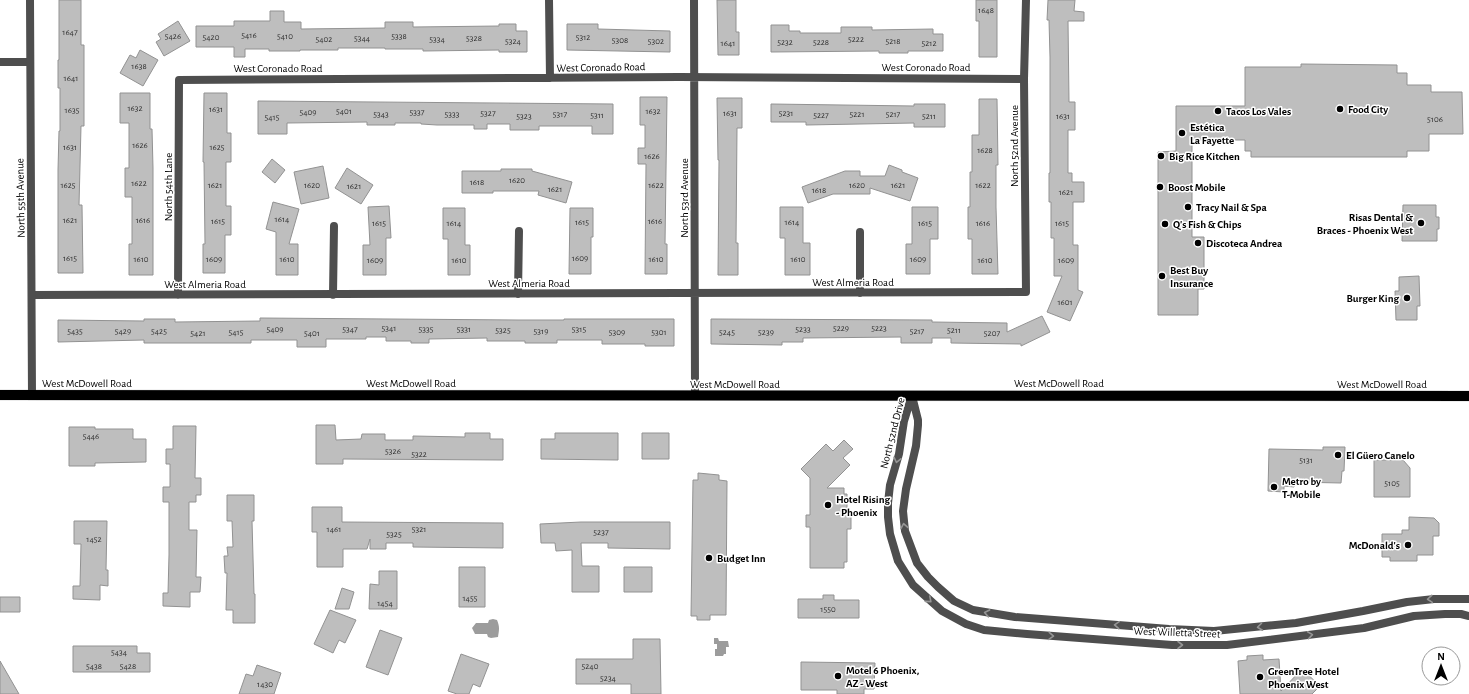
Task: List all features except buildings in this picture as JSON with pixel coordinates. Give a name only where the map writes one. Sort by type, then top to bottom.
[{"type":"main road","name":"West McDowell Road","points":[[0,395],[1469,396]]},
{"type":"street","name":"North 55th Avenue","points":[[30,0],[29,62],[32,395]]},
{"type":"street","points":[[549,0],[550,78]]},
{"type":"street","name":"North 53rd Avenue","points":[[694,0],[695,396]]},
{"type":"street","name":"North 52nd Avenue","points":[[1026,0],[1024,79],[1026,292]]},
{"type":"street","points":[[0,62],[29,62]]},
{"type":"street","name":"West Coronado Road","points":[[179,80],[695,77],[1024,79]]},
{"type":"street","name":"North 54th Lane","points":[[178,295],[179,80]]},
{"type":"street","points":[[333,294],[334,226]]},
{"type":"street","points":[[518,294],[519,231]]},
{"type":"street","points":[[860,232],[860,293]]},
{"type":"street","name":"West Almeria Road","points":[[32,295],[1026,292]]},
{"type":"street","name":"North 52nd Drive","points":[[912,395],[918,425],[916,446],[906,488],[903,510],[905,531],[917,563]]},
{"type":"street","name":"North 52nd Drive","points":[[904,571],[898,561],[890,534],[888,503],[904,421],[912,395]]},
{"type":"street","name":"West Willetta Street","points":[[917,563],[943,592],[954,601],[973,610],[1016,617],[1169,629],[1214,631],[1255,628],[1362,611],[1407,602],[1449,598],[1469,599]]},
{"type":"street","name":"West Willetta Street","points":[[904,571],[912,585],[926,598],[942,611],[958,620],[984,630],[1027,634],[1172,645],[1228,645],[1364,628],[1414,616],[1445,614],[1461,614],[1469,616]]},
{"type":"shaded area","points":[[489,620],[497,620],[499,625],[498,637],[491,638],[488,637],[487,634],[475,634],[472,628],[476,623],[488,623]]},
{"type":"shaded area","points":[[714,638],[718,638],[719,641],[728,641],[729,647],[726,647],[726,654],[723,656],[715,656],[717,644],[714,644]]},
{"type":"place","name":"Food City","points":[[1340,109]]},
{"type":"place","name":"Tacos Los Vales","points":[[1218,111]]},
{"type":"place","name":"Estética La Fayette","points":[[1182,133]]},
{"type":"place","name":"Big Rice Kitchen","points":[[1161,156]]},
{"type":"place","name":"Boost Mobile","points":[[1160,187]]},
{"type":"place","name":"Tracy Nail & Spa","points":[[1188,207]]},
{"type":"place","name":"Risas Dental & Braces - Phoenix West","points":[[1421,223]]},
{"type":"place","name":"Q's Fish & Chips","points":[[1165,224]]},
{"type":"place","name":"Discoteca Andrea","points":[[1198,243]]},
{"type":"place","name":"Best Buy Insurance","points":[[1162,276]]},
{"type":"place","name":"Burger King","points":[[1407,298]]},
{"type":"place","name":"El Güero Canelo","points":[[1338,455]]},
{"type":"place","name":"Metro by T-Mobile","points":[[1274,487]]},
{"type":"place","name":"Hotel Rising - Phoenix","points":[[828,505]]},
{"type":"place","name":"McDonald's","points":[[1408,545]]},
{"type":"place","name":"Budget Inn","points":[[709,558]]},
{"type":"place","name":"Motel 6 Phoenix, AZ - West","points":[[838,676]]},
{"type":"place","name":"GreenTree Hotel Phoenix West","points":[[1260,677]]}]
